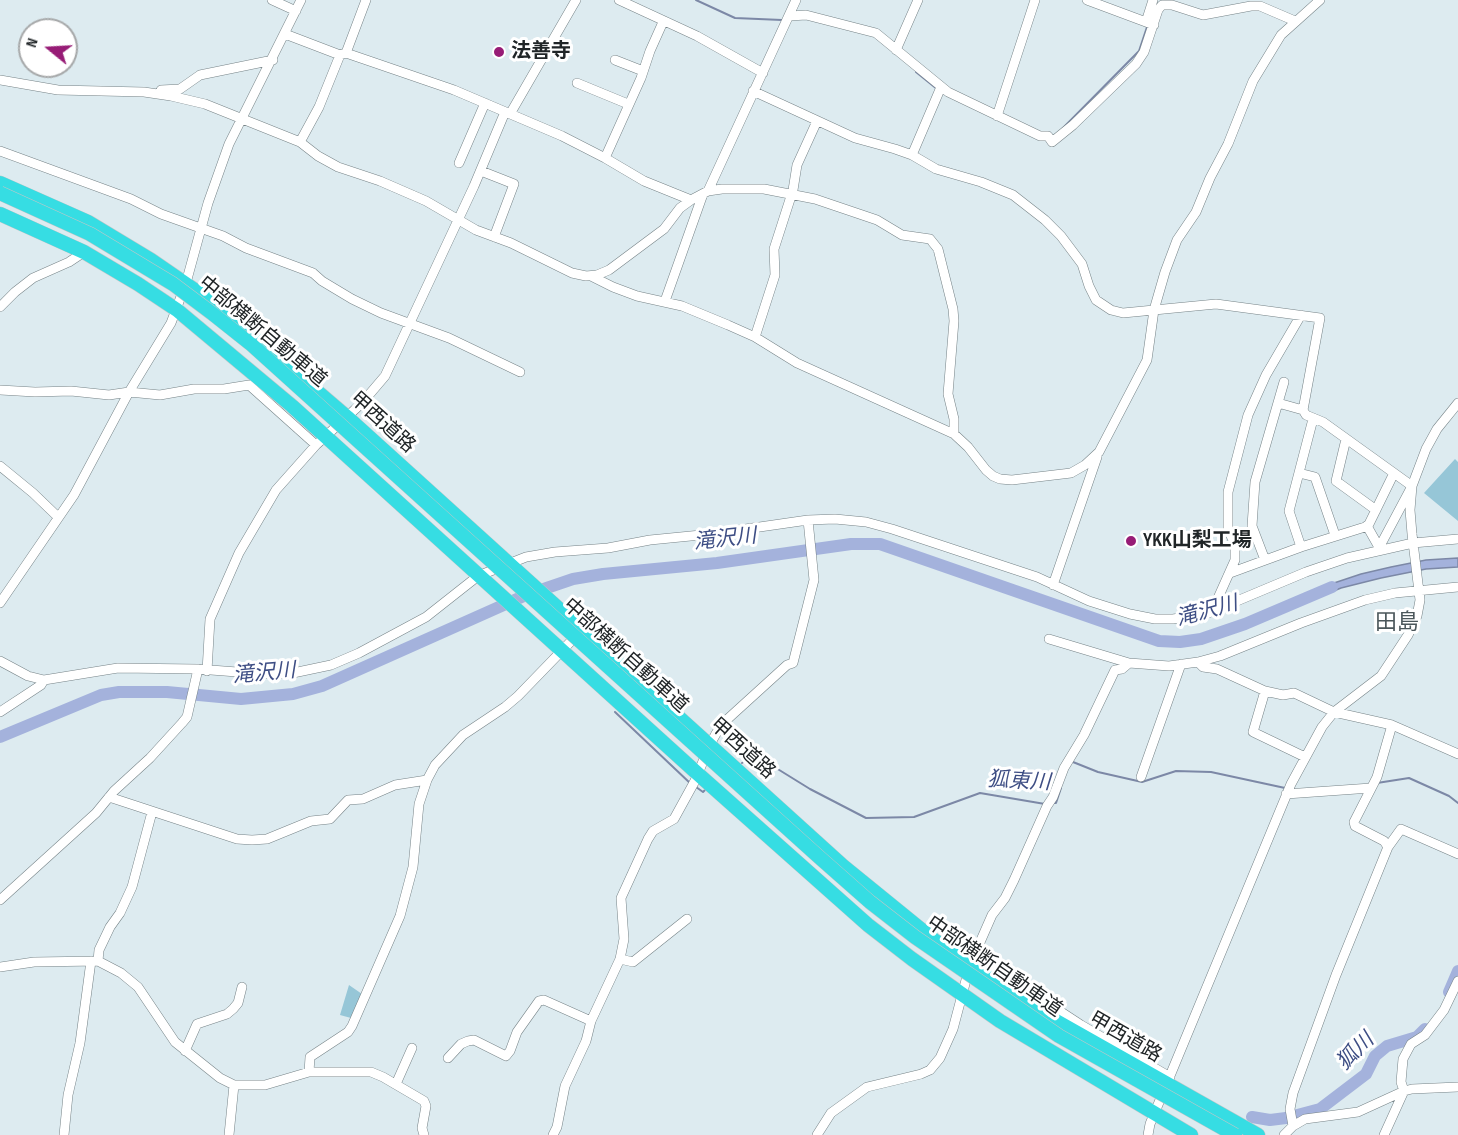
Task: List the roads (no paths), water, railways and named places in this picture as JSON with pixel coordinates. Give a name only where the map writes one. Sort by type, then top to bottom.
[{"type":"highway","name":"甲西道路","points":[[0,183],[88,222],[186,283],[244,327],[347,417],[843,866],[899,912],[972,960],[1035,1009],[1169,1081],[1258,1135]]},
{"type":"highway","name":"中部横断自動車道","points":[[0,193],[49,214],[124,254],[172,284],[252,345],[870,902],[915,937],[1059,1036],[1235,1135]]},
{"type":"highway","points":[[0,214],[84,252],[161,299],[175,300],[321,441],[490,586],[697,777],[868,925],[961,995],[1035,1043],[1191,1135]]},
{"type":"street","points":[[272,0],[296,11]]},
{"type":"street","points":[[0,603],[79,486],[129,392],[182,308],[186,283],[218,174],[241,120],[301,0]]},
{"type":"street","points":[[300,142],[319,107],[366,0]]},
{"type":"street","points":[[0,900],[96,813],[182,723],[201,671],[210,619],[239,553],[276,490],[321,441],[362,403],[385,375],[508,113],[576,0]]},
{"type":"street","points":[[619,0],[697,36],[763,73]]},
{"type":"street","points":[[665,301],[706,193],[796,0]]},
{"type":"street","points":[[896,50],[918,0]]},
{"type":"street","points":[[997,116],[1035,0]]},
{"type":"street","points":[[1087,0],[1149,24]]},
{"type":"street","points":[[789,19],[806,15],[870,31],[882,37],[940,90],[1054,142],[1136,64],[1144,52],[1153,0]]},
{"type":"street","points":[[1053,585],[1099,452],[1147,360],[1155,310],[1165,272],[1177,240],[1196,212],[1210,178],[1228,144],[1253,81],[1281,35],[1320,0]]},
{"type":"street","points":[[1149,24],[1158,10],[1167,5],[1203,15],[1260,6],[1295,21]]},
{"type":"street","points":[[605,158],[663,22]]},
{"type":"street","points":[[285,34],[343,54],[398,69],[508,113],[605,158],[644,181],[691,200]]},
{"type":"street","points":[[0,80],[58,90],[144,92],[180,89],[200,75],[273,60]]},
{"type":"street","points":[[615,60],[643,71]]},
{"type":"street","points":[[578,83],[628,105]]},
{"type":"street","points":[[912,155],[940,90]]},
{"type":"street","points":[[753,91],[855,138],[912,155],[936,169],[999,188],[1027,205],[1061,236],[1082,264],[1092,294],[1103,305],[1123,313],[1216,304],[1320,318],[1303,410],[1306,415],[1323,422],[1412,486]]},
{"type":"street","points":[[144,92],[205,104],[300,142],[318,156],[338,167],[380,181],[426,201],[458,221],[511,243],[572,273],[591,276],[637,296],[682,306],[754,337],[797,363],[954,434],[993,476],[1000,479],[1012,480],[1071,473],[1085,465],[1099,452]]},
{"type":"street","points":[[459,163],[485,104]]},
{"type":"street","points":[[754,337],[775,275],[774,249],[792,194],[797,165],[817,121]]},
{"type":"street","points":[[0,151],[120,195],[313,273],[352,299],[381,313],[449,338],[520,372]]},
{"type":"street","points":[[481,171],[514,184],[494,237]]},
{"type":"street","points":[[591,276],[609,270],[627,258],[664,229],[680,208],[691,200],[722,189],[764,189],[792,194],[842,207],[884,223],[902,235],[930,239],[935,244],[953,309],[948,394],[954,419],[954,434]]},
{"type":"street","points":[[0,307],[33,278],[69,262],[84,252]]},
{"type":"street","points":[[1222,607],[1218,598],[1230,573],[1235,545],[1228,529],[1228,492],[1248,415],[1266,375],[1301,315]]},
{"type":"street","points":[[1265,560],[1252,526],[1255,482],[1284,382]]},
{"type":"street","points":[[0,390],[109,394],[129,392],[160,395],[194,389],[224,389],[249,385],[321,441]]},
{"type":"street","points":[[1278,403],[1303,410]]},
{"type":"street","points":[[1380,548],[1412,486],[1426,449],[1437,429],[1458,403]]},
{"type":"street","points":[[1301,546],[1289,511],[1313,419]]},
{"type":"street","points":[[1346,439],[1336,481],[1376,510]]},
{"type":"street","points":[[0,466],[58,517]]},
{"type":"street","points":[[1299,473],[1315,477],[1335,535]]},
{"type":"street","points":[[1230,573],[1301,546],[1367,526],[1394,473]]},
{"type":"street","points":[[1148,1135],[1150,1124],[1291,784],[1322,727],[1334,712],[1371,686],[1394,658],[1417,616],[1420,588],[1410,510],[1412,486]]},
{"type":"street","points":[[0,661],[28,676],[44,680],[80,672],[118,668],[263,674],[293,673],[331,665],[359,653],[426,617],[478,576],[526,557],[555,552],[608,548],[650,540],[846,520],[866,522],[892,529],[1037,577],[1089,601],[1142,617],[1182,618],[1206,614],[1305,572],[1380,548],[1458,539]]},
{"type":"street","points":[[553,1135],[557,1127],[565,1086],[620,958],[624,939],[621,898],[648,838],[653,831],[674,819],[721,725],[787,665],[794,663],[814,580],[809,524]]},
{"type":"street","points":[[1367,526],[1380,548]]},
{"type":"street","points":[[1048,639],[1129,663],[1169,666],[1220,657],[1301,623],[1365,600],[1420,588],[1458,587]]},
{"type":"street","points":[[309,1072],[310,1057],[348,1032],[352,1026],[400,916],[413,867],[416,816],[427,780],[435,765],[452,744],[518,696],[582,630]]},
{"type":"street","points":[[1198,662],[1203,667],[1217,669],[1265,691],[1283,695],[1293,693],[1334,712],[1392,725],[1458,754]]},
{"type":"street","points":[[817,1135],[831,1113],[867,1087],[921,1074],[935,1065],[953,1029],[972,960],[992,915],[1005,898],[1014,880],[1064,768],[1084,735],[1114,670],[1122,669],[1129,663]]},
{"type":"street","points":[[1141,777],[1181,664]]},
{"type":"street","points":[[0,712],[41,685],[44,680]]},
{"type":"street","points":[[1265,691],[1253,732],[1305,757]]},
{"type":"street","points":[[1388,847],[1384,841],[1355,826],[1354,822],[1377,777],[1392,725]]},
{"type":"street","points":[[109,797],[237,839],[267,840],[310,821],[330,819],[348,800],[363,799],[395,785],[427,780]]},
{"type":"street","points":[[1286,794],[1371,788]]},
{"type":"street","points":[[64,1135],[68,1095],[95,961],[132,886],[152,812]]},
{"type":"street","points":[[1293,1126],[1290,1109],[1293,1093],[1388,847],[1401,829],[1458,854]]},
{"type":"street","points":[[620,958],[633,962],[687,919]]},
{"type":"street","points":[[0,967],[34,962],[95,961],[121,973],[138,987],[168,1034],[185,1051],[220,1078],[234,1085],[273,1084],[309,1072],[371,1072],[424,1101],[426,1106],[422,1128],[424,1135]]},
{"type":"street","points":[[1384,1135],[1404,1091],[1401,1082],[1403,1059],[1412,1044],[1425,1035],[1444,1010],[1458,981]]},
{"type":"street","points":[[185,1051],[196,1024],[227,1014],[238,1003],[242,987]]},
{"type":"street","points":[[448,1058],[461,1044],[474,1040],[506,1056],[517,1032],[539,1001],[544,1000],[591,1021]]},
{"type":"street","points":[[396,1084],[412,1048]]},
{"type":"street","points":[[229,1135],[234,1085]]},
{"type":"street","points":[[1284,1135],[1305,1119],[1358,1112],[1404,1091],[1458,1087]]},
{"type":"waterway","points":[[696,0],[735,18],[782,20]]},
{"type":"waterway","points":[[1062,129],[1139,51],[1147,27]]},
{"type":"waterway","points":[[916,72],[937,89]]},
{"type":"waterway","name":"滝沢川","points":[[0,737],[101,695],[119,692],[167,692],[241,699],[293,694],[322,686],[526,595],[573,579],[717,563],[851,544],[880,544],[1159,641],[1180,642],[1201,639],[1245,624],[1332,587]]},
{"type":"waterway","name":"狐東川","points":[[615,712],[691,784]]},
{"type":"waterway","name":"狐東川","points":[[742,763],[755,755],[810,789],[866,818],[914,817],[980,793],[1045,804]]},
{"type":"waterway","name":"狐東川","points":[[1073,762],[1098,772],[1142,782],[1176,771],[1211,772],[1285,788]]},
{"type":"waterway","name":"狐東川","points":[[1377,783],[1409,778],[1449,796],[1458,803]]},
{"type":"waterway","name":"狐東川","points":[[696,787],[703,792],[706,789]]},
{"type":"waterway","name":"狐東川","points":[[1054,803],[1056,803],[1061,788]]},
{"type":"waterway","name":"狐川","points":[[1449,992],[1458,971]]},
{"type":"waterway","name":"狐川","points":[[1252,1117],[1270,1120],[1320,1109],[1366,1074],[1375,1056],[1387,1046],[1417,1037],[1425,1029]]},
{"type":"place","name":"法善寺","points":[[499,52]]},
{"type":"place","name":"YKK山梨工場","points":[[1131,541]]},
{"type":"district","name":"田島","points":[[1397,623]]}]
